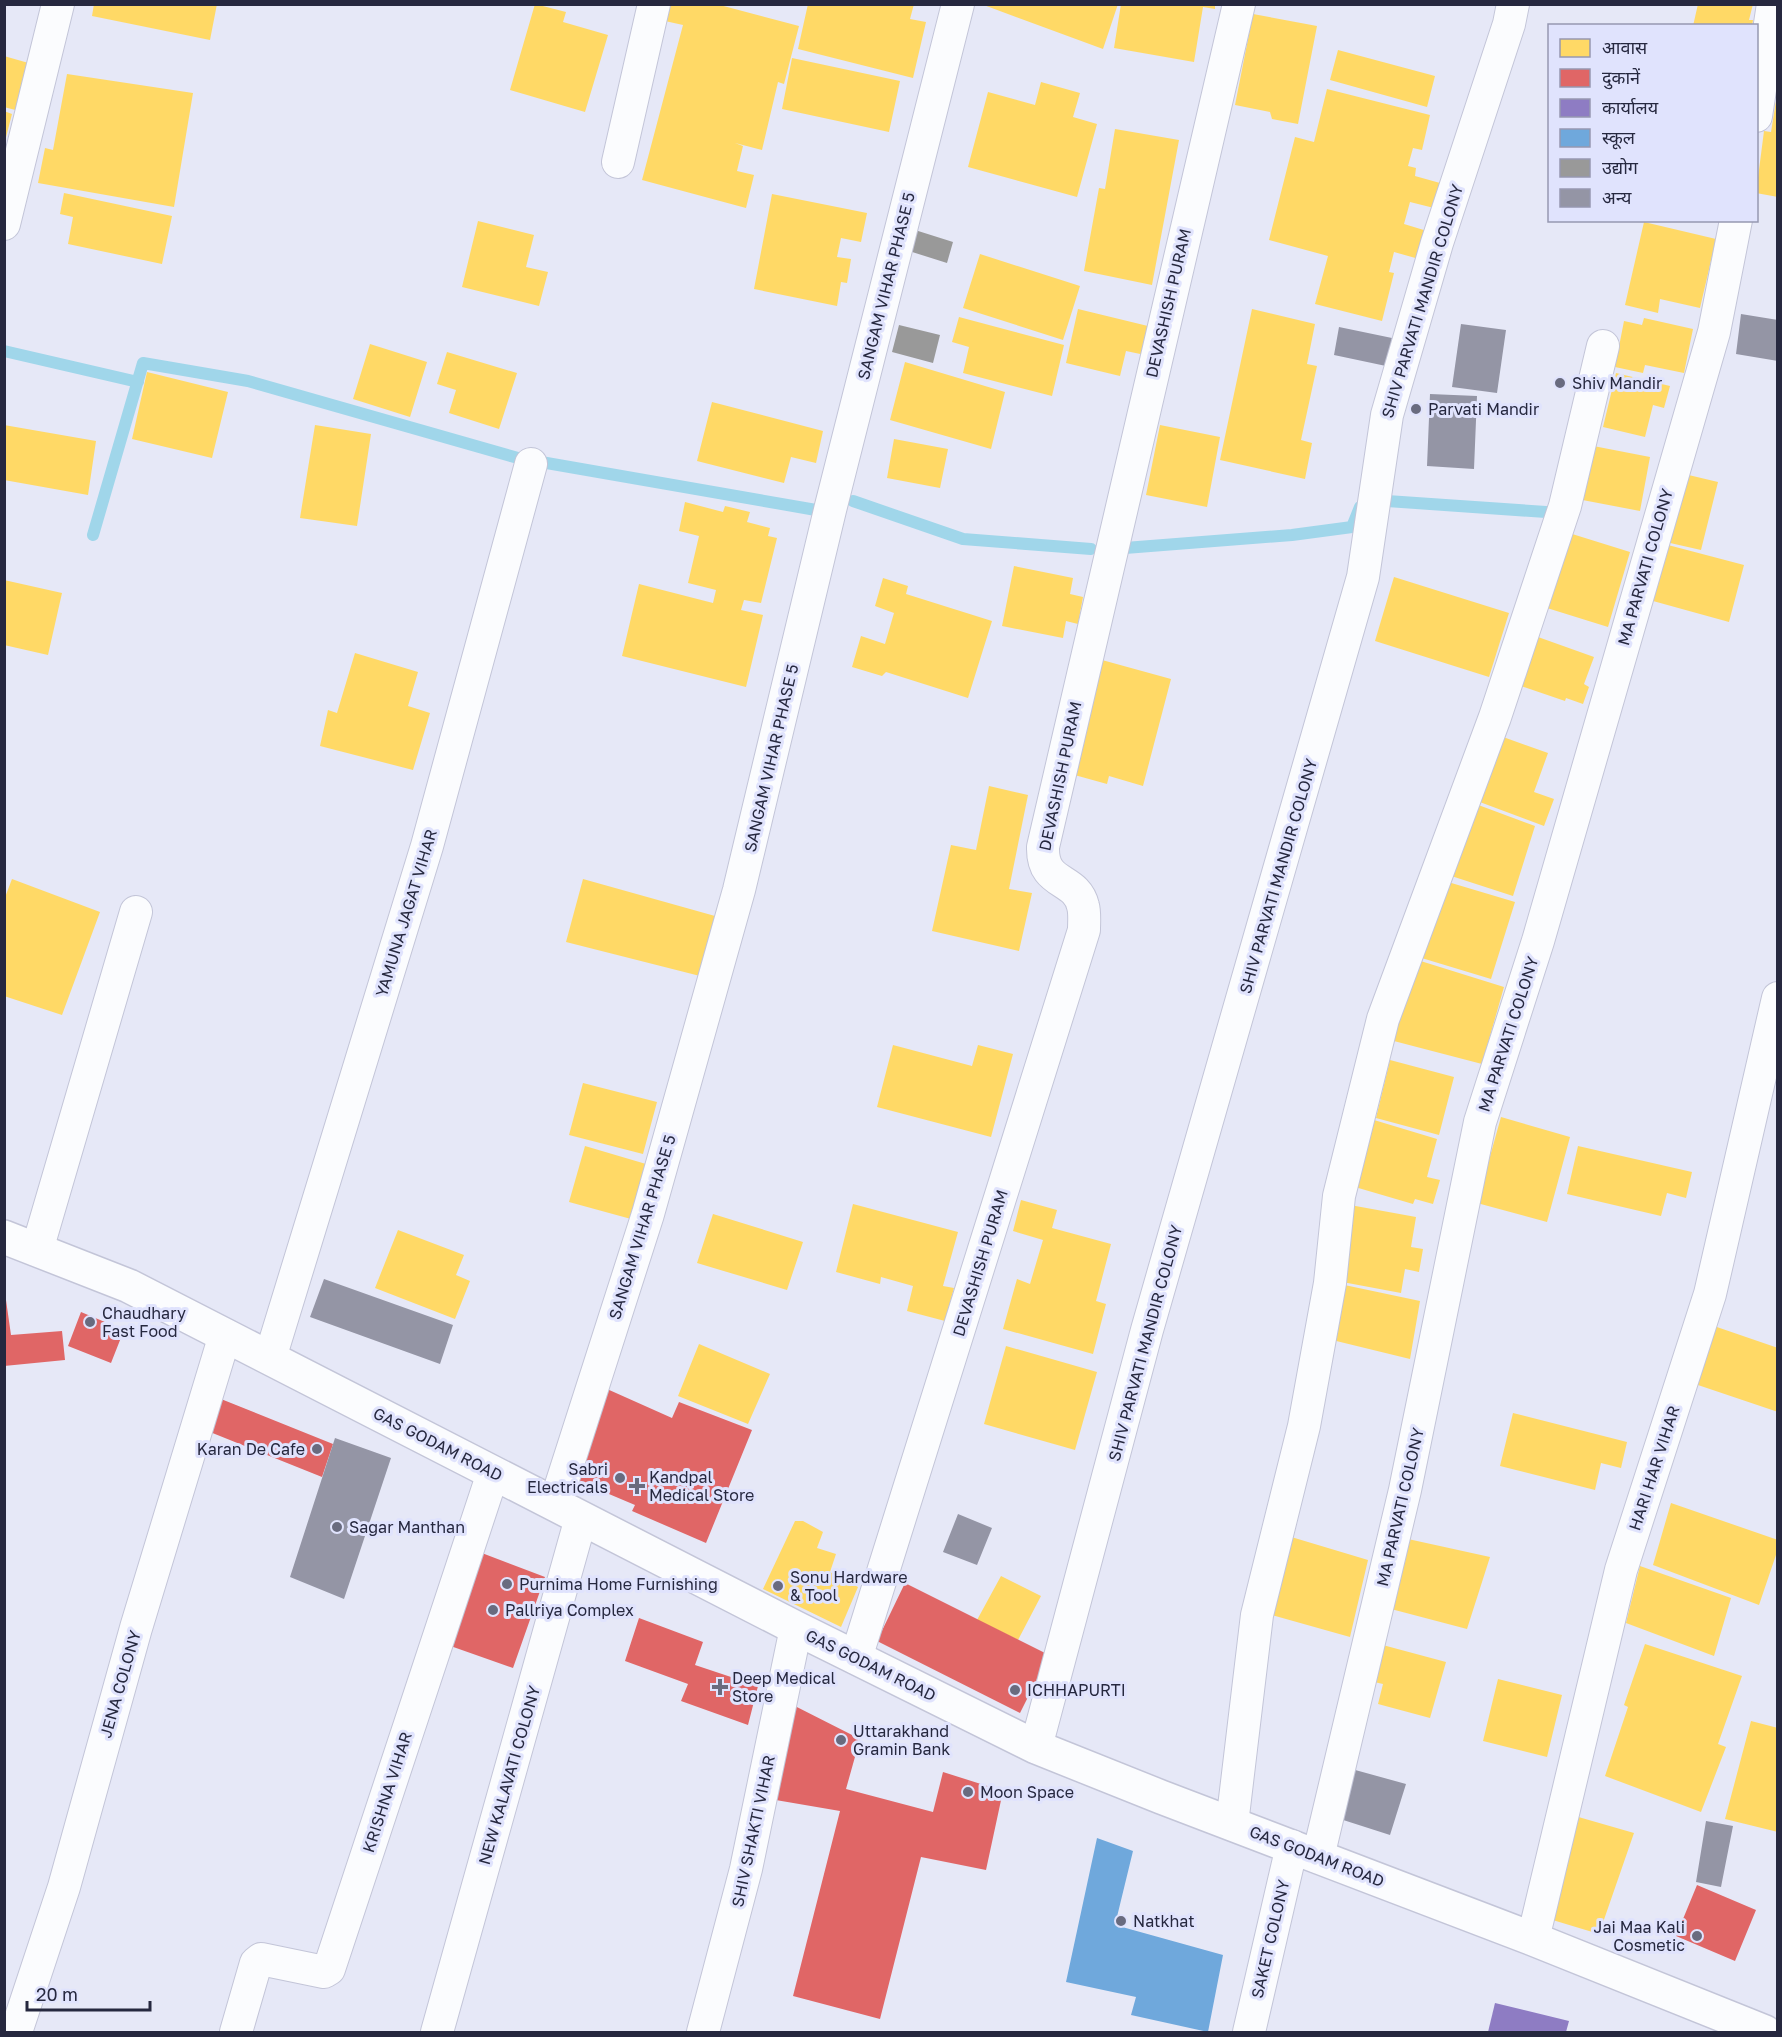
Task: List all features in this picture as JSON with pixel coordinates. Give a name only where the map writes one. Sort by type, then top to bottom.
[{"type":"main road","name":"GAS GODAM ROAD","points":[[4,1237],[129,1286],[796,1628],[1036,1746],[1533,1939],[1729,2026],[1765,2032]]},
{"type":"street","points":[[4,224],[58,4]]},
{"type":"street","points":[[618,162],[654,4]]},
{"type":"street","name":"SANGAM VIHAR PHASE 5","points":[[568,1511],[739,890],[830,510],[958,4]]},
{"type":"street","name":"DEVASHISH PURAM","points":[[856,1658],[1084,930],[1083,905],[1073,889],[1050,873],[1042,863],[1043,847],[1239,4]]},
{"type":"street","name":"SHIV PARVATI MANDIR COLONY","points":[[1036,1746],[1147,1330],[1363,577],[1387,415],[1437,243],[1509,24],[1513,4]]},
{"type":"street","points":[[1758,103],[1773,4]]},
{"type":"street","name":"MA PARVATI COLONY","points":[[1305,1851],[1405,1490],[1480,1122],[1538,940],[1714,332],[1736,222]]},
{"type":"street","points":[[1232,1824],[1257,1615],[1304,1426],[1330,1283],[1339,1196],[1366,1085],[1383,1019],[1495,717],[1565,506],[1603,346]]},
{"type":"street","name":"YAMUNA JAGAT VIHAR","points":[[270,1358],[427,846],[531,464]]},
{"type":"street","points":[[37,1250],[136,912]]},
{"type":"street","name":"HARI HAR VIHAR","points":[[1533,1939],[1621,1570],[1710,1294],[1778,998]]},
{"type":"street","name":"JENA COLONY","points":[[16,2032],[64,1887],[136,1628],[225,1335]]},
{"type":"street","name":"KRISHNA VIHAR","points":[[236,2032],[256,1964],[261,1959],[324,1972],[329,1969],[493,1473]]},
{"type":"street","name":"NEW KALAVATI COLONY","points":[[437,2032],[568,1511]]},
{"type":"street","name":"SHIV SHAKTI VIHAR","points":[[703,2032],[746,1869],[796,1628]]},
{"type":"street","name":"SAKET COLONY","points":[[1249,2032],[1305,1851]]},
{"type":"building: आवास","points":[[94,4],[217,4],[210,40],[92,16]]},
{"type":"building: आवास","points":[[535,4],[566,12],[563,22],[608,35],[585,112],[510,90]]},
{"type":"building: आवास","points":[[670,4],[716,4],[799,26],[784,84],[778,82],[762,150],[735,143],[743,146],[737,171],[754,175],[746,208],[642,180],[683,25],[665,21]]},
{"type":"building: आवास","points":[[808,4],[914,4],[910,19],[926,22],[913,78],[798,49]]},
{"type":"building: आवास","points":[[981,4],[1118,4],[1103,49]]},
{"type":"building: आवास","points":[[1121,4],[1215,4],[1215,9],[1203,7],[1194,62],[1114,48]]},
{"type":"building: आवास","points":[[1698,4],[1753,4],[1749,20],[1753,20],[1752,24],[1693,24]]},
{"type":"building: आवास","points":[[1253,14],[1317,26],[1298,124],[1272,119],[1270,112],[1235,105]]},
{"type":"building: आवास","points":[[1338,50],[1435,76],[1427,107],[1330,80]]},
{"type":"building: आवास","points":[[4,56],[32,64],[19,111],[4,107]]},
{"type":"building: आवास","points":[[792,58],[900,81],[889,132],[782,109]]},
{"type":"building: आवास","points":[[67,74],[193,93],[174,207],[38,183],[45,148],[53,150]]},
{"type":"building: आवास","points":[[1041,82],[1080,93],[1073,117],[1097,124],[1077,197],[968,167],[988,92],[1035,105]]},
{"type":"building: आवास","points":[[1327,89],[1430,115],[1422,150],[1413,148],[1408,166],[1416,168],[1415,176],[1440,183],[1434,208],[1410,202],[1404,224],[1427,231],[1419,259],[1394,252],[1389,272],[1394,273],[1382,321],[1315,304],[1328,256],[1269,240],[1295,137],[1314,142]]},
{"type":"building: आवास","points":[[1776,101],[1778,101],[1778,197],[1758,193],[1764,131],[1771,132]]},
{"type":"building: आवास","points":[[4,111],[12,114],[5,141],[4,141]]},
{"type":"building: आवास","points":[[1115,129],[1179,140],[1152,285],[1084,271],[1099,188],[1105,189]]},
{"type":"building: आवास","points":[[64,193],[172,216],[162,264],[68,244],[73,217],[60,214]]},
{"type":"building: आवास","points":[[772,194],[867,213],[861,242],[841,238],[837,257],[851,259],[847,283],[841,282],[837,306],[754,289]]},
{"type":"building: आवास","points":[[478,221],[534,235],[526,267],[548,272],[539,306],[462,287]]},
{"type":"building: आवास","points":[[1644,222],[1716,239],[1700,308],[1660,299],[1658,313],[1625,305]]},
{"type":"building: आवास","points":[[980,254],[1080,286],[1063,340],[963,308]]},
{"type":"building: आवास","points":[[1078,309],[1152,327],[1145,355],[1126,351],[1120,376],[1066,363]]},
{"type":"building: आवास","points":[[1252,309],[1315,324],[1307,364],[1317,366],[1301,440],[1312,443],[1305,479],[1220,460]]},
{"type":"building: आवास","points":[[959,317],[1064,345],[1052,396],[963,373],[969,347],[952,342]]},
{"type":"building: आवास","points":[[1644,318],[1693,329],[1684,373],[1645,365],[1643,373],[1615,367],[1624,321],[1642,325]]},
{"type":"building: आवास","points":[[370,344],[427,362],[410,417],[353,399]]},
{"type":"building: आवास","points":[[447,352],[517,373],[499,429],[449,413],[456,390],[437,384]]},
{"type":"building: आवास","points":[[905,362],[1005,392],[991,449],[890,420]]},
{"type":"building: आवास","points":[[147,372],[228,392],[212,458],[132,439]]},
{"type":"building: आवास","points":[[1616,373],[1670,386],[1664,408],[1653,405],[1645,437],[1603,427]]},
{"type":"building: आवास","points":[[712,402],[823,431],[816,463],[791,457],[784,483],[697,461]]},
{"type":"building: आवास","points":[[4,425],[96,441],[88,495],[4,480]]},
{"type":"building: आवास","points":[[315,425],[371,434],[357,526],[300,518]]},
{"type":"building: आवास","points":[[1160,425],[1220,437],[1207,507],[1146,495]]},
{"type":"building: आवास","points":[[894,439],[948,449],[940,488],[887,478]]},
{"type":"building: आवास","points":[[1583,444],[1650,457],[1640,511],[1572,498]]},
{"type":"building: आवास","points":[[1676,472],[1718,482],[1701,550],[1657,540]]},
{"type":"building: आवास","points":[[685,502],[723,512],[725,506],[750,512],[747,522],[770,528],[768,536],[777,538],[761,603],[744,600],[741,610],[763,615],[746,687],[622,656],[639,584],[713,603],[716,590],[688,583],[699,536],[679,531]]},
{"type":"building: आवास","points":[[1569,533],[1630,552],[1608,627],[1547,608]]},
{"type":"building: आवास","points":[[1668,545],[1744,565],[1729,622],[1653,601]]},
{"type":"building: आवास","points":[[1014,566],[1073,578],[1070,594],[1083,597],[1078,624],[1066,621],[1063,638],[1002,626]]},
{"type":"building: आवास","points":[[1394,577],[1509,613],[1489,677],[1375,641]]},
{"type":"building: आवास","points":[[883,578],[908,586],[906,594],[992,621],[968,698],[886,672],[882,676],[852,667],[861,636],[885,644],[894,613],[875,606]]},
{"type":"building: आवास","points":[[4,580],[62,593],[48,655],[4,645]]},
{"type":"building: आवास","points":[[1538,637],[1594,657],[1584,684],[1589,687],[1583,704],[1566,698],[1565,701],[1521,686]]},
{"type":"building: आवास","points":[[355,653],[418,672],[408,706],[430,713],[413,770],[320,746],[328,710],[337,713]]},
{"type":"building: आवास","points":[[1102,660],[1171,679],[1143,786],[1109,776],[1107,784],[1071,774]]},
{"type":"building: आवास","points":[[1492,733],[1548,753],[1534,792],[1554,799],[1544,826],[1469,798]]},
{"type":"building: आवास","points":[[989,786],[1028,795],[1009,889],[1032,893],[1019,951],[932,931],[951,845],[976,850]]},
{"type":"building: आवास","points":[[1465,800],[1535,826],[1513,896],[1439,872]]},
{"type":"building: आवास","points":[[12,879],[100,912],[62,1015],[4,996],[4,900]]},
{"type":"building: आवास","points":[[583,879],[715,916],[700,976],[566,942]]},
{"type":"building: आवास","points":[[1438,879],[1515,902],[1491,979],[1415,956]]},
{"type":"building: आवास","points":[[1411,958],[1504,987],[1482,1064],[1390,1040]]},
{"type":"building: आवास","points":[[893,1045],[972,1066],[978,1045],[1013,1054],[991,1137],[877,1107]]},
{"type":"building: आवास","points":[[1390,1060],[1454,1077],[1439,1135],[1376,1118]]},
{"type":"building: आवास","points":[[583,1083],[657,1102],[643,1154],[569,1135]]},
{"type":"building: आवास","points":[[1501,1117],[1570,1137],[1547,1222],[1477,1203]]},
{"type":"building: आवास","points":[[1374,1120],[1437,1139],[1427,1177],[1440,1180],[1433,1204],[1415,1199],[1413,1204],[1355,1187]]},
{"type":"building: आवास","points":[[585,1146],[646,1164],[631,1219],[569,1202]]},
{"type":"building: आवास","points":[[1578,1146],[1692,1172],[1686,1198],[1667,1193],[1661,1216],[1567,1194]]},
{"type":"building: आवास","points":[[1021,1200],[1057,1210],[1052,1228],[1111,1244],[1096,1301],[1106,1304],[1093,1354],[1003,1329],[1017,1279],[1030,1284],[1043,1240],[1013,1231]]},
{"type":"building: आवास","points":[[853,1204],[958,1232],[943,1286],[954,1288],[945,1321],[907,1311],[913,1286],[881,1277],[880,1284],[836,1272]]},
{"type":"building: आवास","points":[[1350,1205],[1416,1217],[1411,1247],[1423,1249],[1419,1272],[1405,1269],[1401,1293],[1337,1281]]},
{"type":"building: आवास","points":[[713,1214],[803,1242],[787,1290],[697,1263]]},
{"type":"building: आवास","points":[[398,1230],[464,1255],[456,1275],[470,1281],[455,1319],[375,1288]]},
{"type":"building: आवास","points":[[1335,1283],[1420,1301],[1410,1359],[1324,1338]]},
{"type":"building: आवास","points":[[1711,1325],[1778,1348],[1778,1412],[1692,1383]]},
{"type":"building: आवास","points":[[699,1344],[770,1374],[748,1424],[678,1396]]},
{"type":"building: आवास","points":[[1006,1346],[1097,1372],[1075,1450],[984,1424]]},
{"type":"building: आवास","points":[[1513,1413],[1627,1442],[1621,1468],[1601,1463],[1595,1490],[1500,1466]]},
{"type":"building: आवास","points":[[1671,1503],[1778,1540],[1778,1549],[1759,1605],[1653,1565]]},
{"type":"building: आवास","points":[[795,1521],[803,1521],[823,1532],[817,1548],[836,1554],[830,1572],[858,1587],[841,1627],[763,1589]]},
{"type":"building: आवास","points":[[1288,1536],[1368,1560],[1350,1637],[1268,1614]]},
{"type":"building: आवास","points":[[1408,1539],[1490,1557],[1467,1629],[1391,1609]]},
{"type":"building: आवास","points":[[1640,1566],[1731,1598],[1714,1656],[1626,1623]]},
{"type":"building: आवास","points":[[1001,1576],[1041,1596],[1018,1640],[977,1620]]},
{"type":"building: आवास","points":[[1379,1644],[1446,1662],[1430,1718],[1378,1704],[1383,1684],[1370,1681]]},
{"type":"building: आवास","points":[[1645,1644],[1742,1676],[1718,1744],[1726,1747],[1701,1812],[1605,1776],[1628,1707],[1624,1705]]},
{"type":"building: आवास","points":[[1498,1679],[1562,1695],[1547,1757],[1483,1741]]},
{"type":"building: आवास","points":[[1751,1721],[1778,1728],[1778,1832],[1725,1819]]},
{"type":"building: आवास","points":[[1575,1816],[1634,1833],[1599,1934],[1546,1918]]},
{"type":"building: दुकानें","points":[[4,1286],[11,1335],[62,1331],[65,1360],[4,1366]]},
{"type":"building: दुकानें","points":[[81,1312],[124,1330],[111,1363],[68,1346]]},
{"type":"building: दुकानें","points":[[607,1389],[672,1418],[679,1402],[752,1430],[706,1543],[632,1511],[635,1505],[571,1478]]},
{"type":"building: दुकानें","points":[[221,1399],[333,1444],[322,1477],[210,1432]]},
{"type":"building: दुकानें","name":"Pallriya Complex","points":[[474,1550],[545,1577],[513,1668],[442,1643]]},
{"type":"building: दुकानें","points":[[905,1583],[1049,1655],[1020,1713],[877,1641]]},
{"type":"building: दुकानें","points":[[639,1618],[703,1642],[695,1665],[758,1686],[748,1725],[681,1701],[688,1684],[625,1661]]},
{"type":"building: दुकानें","points":[[785,1701],[860,1739],[846,1789],[933,1812],[943,1772],[1003,1791],[986,1870],[921,1857],[880,2019],[793,1996],[840,1811],[764,1798]]},
{"type":"building: दुकानें","points":[[1697,1885],[1756,1910],[1735,1961],[1676,1936]]},
{"type":"building: कार्यालय","points":[[1495,2003],[1569,2021],[1566,2032],[1488,2032]]},
{"type":"building: स्कूल","points":[[1097,1838],[1133,1851],[1115,1925],[1223,1955],[1208,2032],[1131,2015],[1136,1997],[1066,1982]]},
{"type":"building: उद्योग","points":[[915,230],[953,242],[947,263],[909,251]]},
{"type":"building: उद्योग","points":[[899,325],[940,335],[933,363],[892,352]]},
{"type":"building: अन्य","points":[[1741,314],[1778,320],[1778,361],[1736,354]]},
{"type":"building: अन्य","points":[[1461,324],[1506,330],[1497,393],[1452,387]]},
{"type":"building: अन्य","points":[[1339,327],[1392,338],[1386,366],[1334,355]]},
{"type":"building: अन्य","points":[[1430,394],[1477,396],[1474,469],[1427,466]]},
{"type":"building: अन्य","points":[[324,1279],[453,1325],[440,1364],[310,1317]]},
{"type":"building: अन्य","name":"Sagar Manthan","points":[[335,1438],[391,1458],[344,1599],[290,1577]]},
{"type":"building: अन्य","points":[[958,1514],[992,1528],[977,1565],[943,1552]]},
{"type":"building: अन्य","points":[[1348,1768],[1406,1784],[1390,1835],[1337,1818]]},
{"type":"building: अन्य","points":[[1706,1821],[1733,1826],[1721,1887],[1696,1882]]},
{"type":"waterway","points":[[4,351],[138,382]]},
{"type":"waterway","points":[[93,535],[143,363],[248,381],[518,458],[816,510]]},
{"type":"waterway","points":[[853,501],[963,539],[1091,549]]},
{"type":"waterway","points":[[1387,501],[1546,512]]},
{"type":"waterway","points":[[1125,548],[1292,535],[1352,527],[1360,507]]},
{"type":"place","name":"Shiv Mandir","points":[[1560,383]]},
{"type":"place","name":"Parvati Mandir","points":[[1416,409]]},
{"type":"place","name":"Chaudhary Fast Food","points":[[90,1322]]},
{"type":"place","name":"Karan De Cafe","points":[[317,1449]]},
{"type":"place","name":"Sabri Electricals","points":[[620,1478]]},
{"type":"place","name":"Kandpal Medical Store","points":[[637,1486]]},
{"type":"place","name":"Sagar Manthan","points":[[337,1527]]},
{"type":"place","name":"Purnima Home Furnishing","points":[[507,1584]]},
{"type":"place","name":"Sonu Hardware & Tool","points":[[778,1586]]},
{"type":"place","name":"Pallriya Complex","points":[[493,1610]]},
{"type":"place","name":"Deep Medical Store","points":[[720,1687]]},
{"type":"place","name":"ICHHAPURTI","points":[[1015,1690]]},
{"type":"place","name":"Uttarakhand Gramin Bank","points":[[841,1740]]},
{"type":"place","name":"Moon Space","points":[[968,1792]]},
{"type":"place","name":"Natkhat","points":[[1121,1921]]},
{"type":"place","name":"Jai Maa Kali Cosmetic","points":[[1697,1936]]}]
